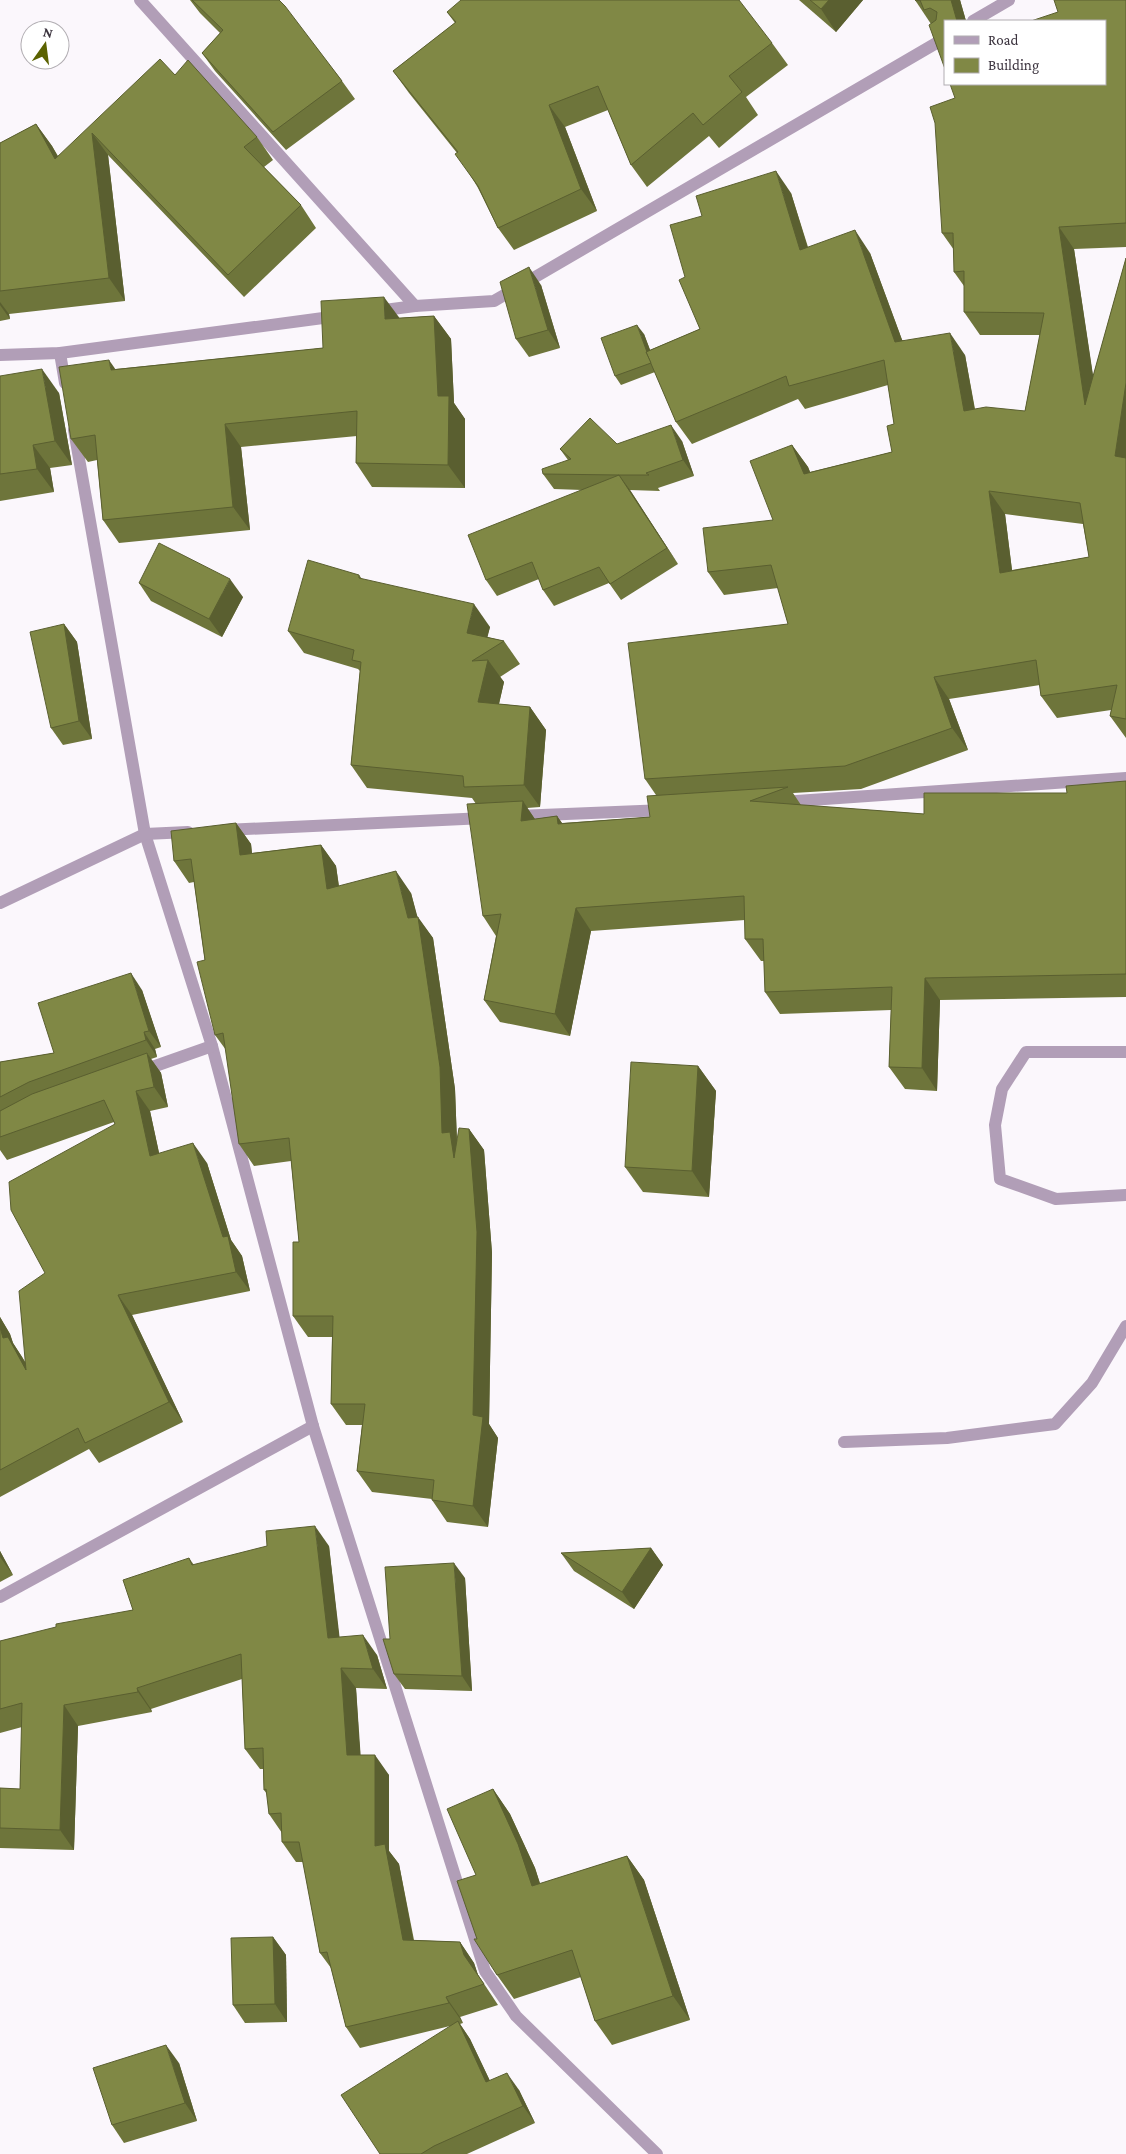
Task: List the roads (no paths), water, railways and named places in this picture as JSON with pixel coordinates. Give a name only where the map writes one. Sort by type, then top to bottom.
[{"type":"street","points":[[140,0],[415,306]]},
{"type":"street","points":[[975,20],[1009,0]]},
{"type":"street","points":[[0,355],[60,353],[415,306],[494,302],[944,39]]},
{"type":"street","points":[[60,353],[67,393]]},
{"type":"street","points":[[72,422],[145,834],[212,1046],[313,1426],[485,1971],[516,2016],[657,2154]]},
{"type":"street","points":[[771,803],[1126,778]]},
{"type":"street","points":[[0,903],[145,834],[682,809]]},
{"type":"street","points":[[128,1076],[212,1046]]},
{"type":"street","points":[[1126,1052],[1026,1052],[1002,1089],[995,1125],[1000,1179],[1056,1199],[1126,1195]]},
{"type":"street","points":[[844,1442],[947,1438],[1055,1424],[1092,1383],[1126,1326]]},
{"type":"street","points":[[0,1597],[313,1426]]}]
